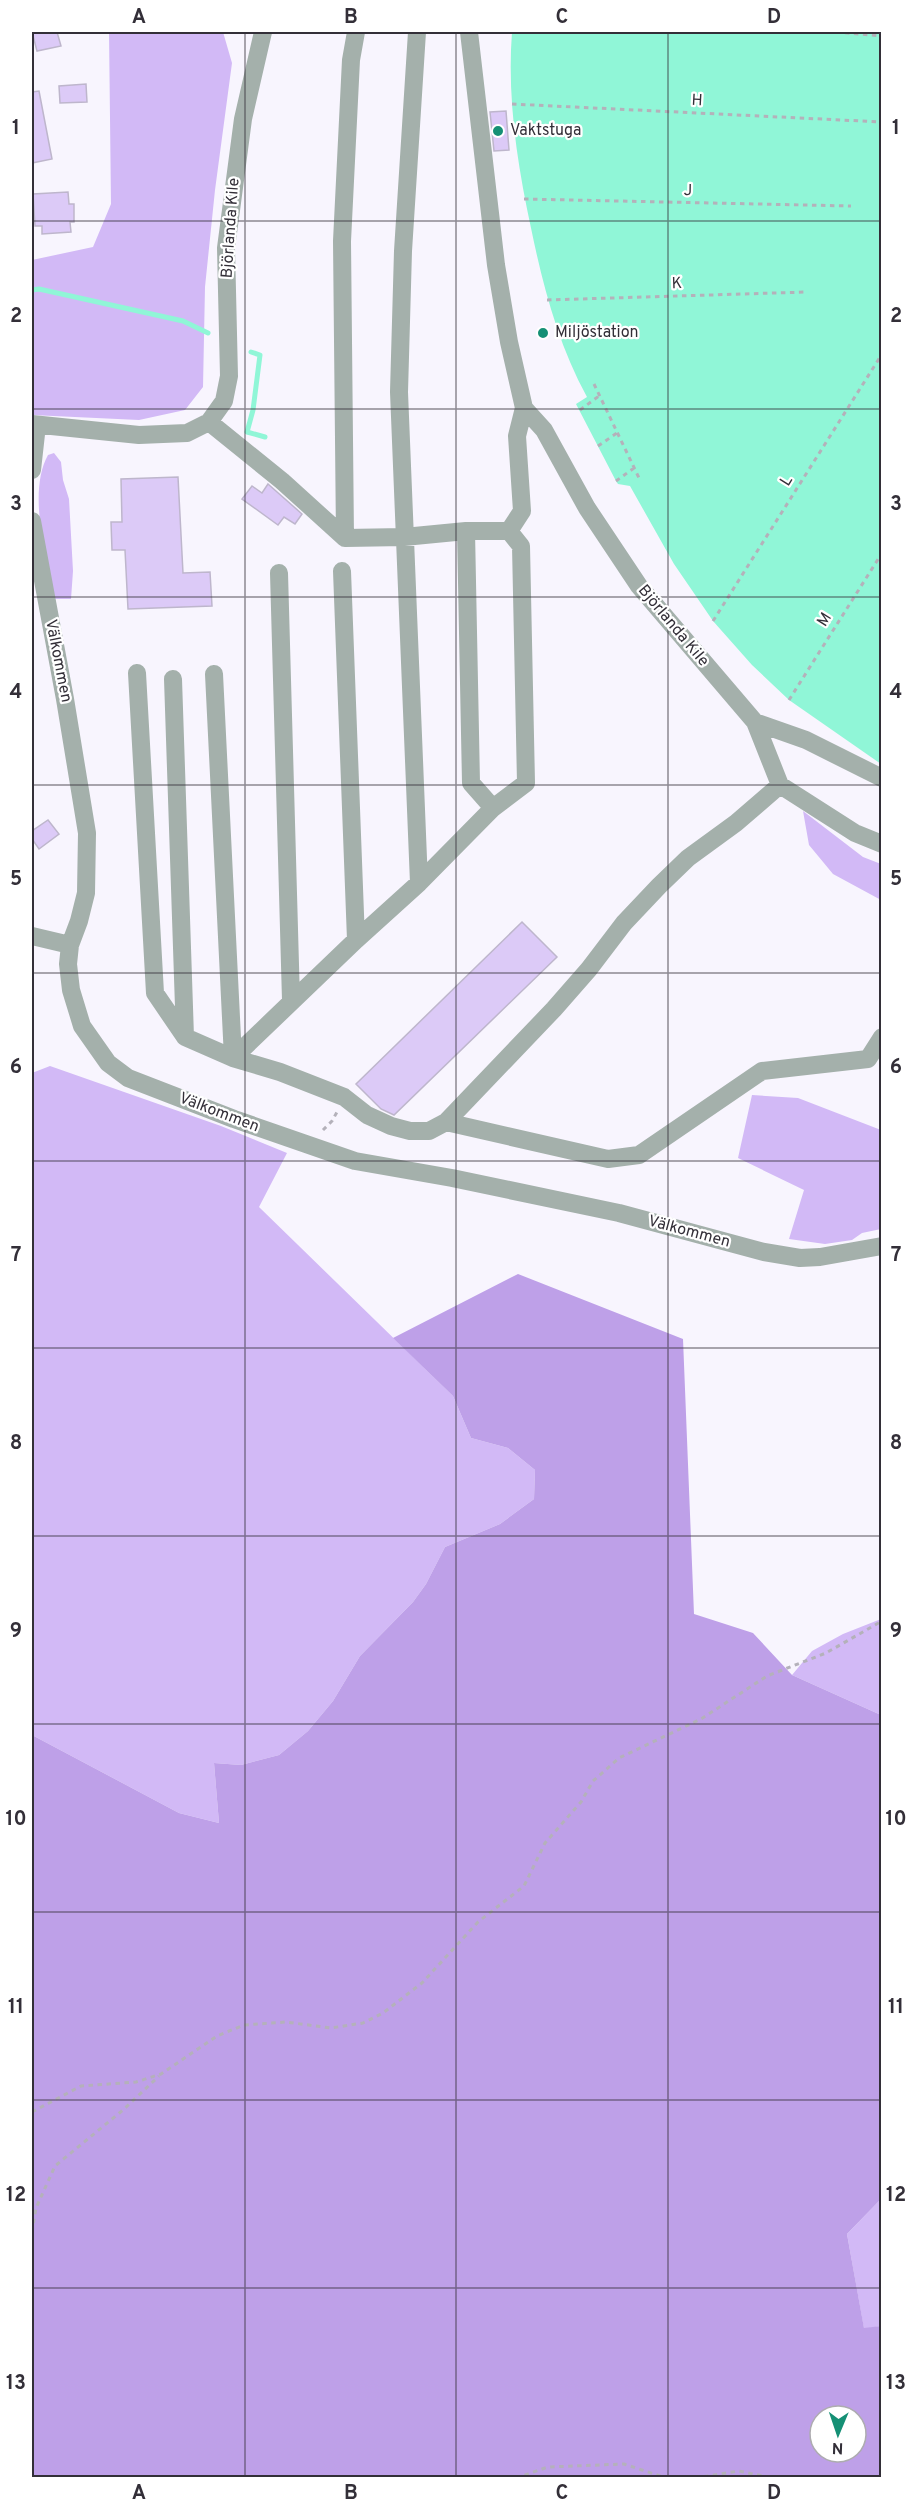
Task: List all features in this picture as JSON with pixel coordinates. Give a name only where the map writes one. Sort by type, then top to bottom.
[{"type":"street","points":[[345,538],[342,241],[351,60],[356,32]]},
{"type":"street","points":[[417,32],[403,251],[399,392],[419,883]]},
{"type":"street","name":"Björlanda Kile","points":[[469,32],[496,265],[509,342],[524,408],[517,436],[522,511],[509,531]]},
{"type":"street","name":"Björlanda Kile","points":[[209,422],[225,401],[229,376],[226,248],[240,141],[259,36]]},
{"type":"street","name":"Björlanda Kile","points":[[524,408],[544,430],[587,508],[639,586],[755,722]]},
{"type":"street","points":[[32,470],[34,424],[127,434],[170,435],[187,433],[209,422],[282,480],[345,538],[404,537],[466,531],[509,531],[521,546],[526,783],[493,808],[419,883],[291,1000],[232,1058]]},
{"type":"street","name":"Välkommen","points":[[32,521],[39,612],[65,699],[87,833],[86,893],[70,945],[68,964],[71,990],[82,1026],[108,1063],[128,1078],[355,1161],[452,1178],[619,1213],[764,1252],[800,1258],[820,1257],[882,1246]]},
{"type":"street","points":[[466,531],[471,783],[493,808]]},
{"type":"street","points":[[342,571],[356,940]]},
{"type":"street","points":[[279,573],[291,1000]]},
{"type":"street","points":[[137,673],[155,993],[185,1037],[232,1058],[280,1072],[344,1097],[367,1115],[410,1131],[429,1131],[446,1122],[554,1009],[589,969],[624,923],[659,886],[688,858],[736,823],[780,785]]},
{"type":"street","points":[[213,674],[232,1058]]},
{"type":"street","points":[[173,679],[185,1037]]},
{"type":"street","points":[[755,722],[806,740],[882,778]]},
{"type":"street","points":[[755,722],[780,785],[855,833],[882,844]]},
{"type":"street","points":[[32,936],[70,945]]},
{"type":"street","points":[[446,1122],[608,1159],[639,1155],[762,1071],[868,1059],[882,1037]]},
{"type":"path","points":[[836,32],[882,36]]},
{"type":"path","name":"H","points":[[512,104],[882,122]]},
{"type":"path","name":"J","points":[[524,199],[851,207]]},
{"type":"path","name":"K","points":[[546,300],[807,292]]},
{"type":"path","name":"L","points":[[713,621],[882,354]]},
{"type":"path","points":[[594,384],[640,480]]},
{"type":"path","points":[[579,410],[599,396]]},
{"type":"path","points":[[598,446],[617,433]]},
{"type":"path","points":[[616,481],[634,468]]},
{"type":"path","name":"M","points":[[789,700],[882,553]]},
{"type":"path","points":[[318,1149],[318,1134],[332,1121],[344,1097]]},
{"type":"path","points":[[32,2232],[36,2208],[55,2166],[123,2110],[161,2074],[217,2036],[244,2025],[286,2022],[331,2028],[363,2023],[383,2013],[422,1983],[478,1922],[524,1886],[545,1843],[581,1802],[593,1780],[619,1758],[701,1719],[767,1676],[826,1653],[882,1621]]},
{"type":"path","points":[[32,2112],[81,2086],[136,2082],[161,2074]]},
{"type":"path","points":[[516,2478],[548,2467],[624,2464],[666,2478]]},
{"type":"path","points":[[695,2478],[739,2471],[772,2478]]},
{"type":"shaded area","points":[[109,32],[223,32],[232,63],[205,287],[203,387],[185,410],[139,420],[32,415],[32,260],[93,247],[111,204]]},
{"type":"shaded area","points":[[512,32],[881,32],[881,764],[789,700],[752,665],[713,621],[674,564],[630,486],[618,484],[616,481],[576,404],[587,397],[560,336],[546,293],[521,179],[512,105]]},
{"type":"shaded area","points":[[54,453],[61,462],[63,480],[69,499],[73,571],[71,599],[54,599],[40,526],[39,488],[42,470],[48,455]]},
{"type":"shaded area","points":[[803,811],[863,857],[881,864],[881,900],[833,874],[809,845]]},
{"type":"shaded area","points":[[50,1066],[221,1126],[287,1153],[259,1207],[453,1396],[471,1438],[508,1448],[535,1470],[534,1499],[500,1524],[445,1547],[426,1584],[413,1602],[360,1656],[333,1701],[308,1731],[279,1755],[241,1765],[214,1763],[219,1823],[179,1813],[32,1735],[32,1104],[34,1104],[32,1073]]},
{"type":"shaded area","points":[[752,1095],[798,1098],[881,1130],[881,1229],[862,1233],[852,1240],[825,1244],[789,1239],[804,1190],[738,1158]]},
{"type":"shaded area","points":[[518,1274],[683,1339],[694,1614],[753,1633],[792,1675],[881,1715],[881,2199],[847,2234],[864,2328],[881,2326],[881,2477],[32,2477],[32,1735],[179,1813],[219,1823],[214,1763],[241,1765],[279,1755],[308,1731],[333,1701],[360,1656],[413,1602],[426,1584],[445,1547],[500,1524],[534,1499],[535,1470],[508,1448],[471,1438],[453,1396],[393,1338]]},
{"type":"shaded area","points":[[881,1619],[881,1715],[792,1675],[812,1651],[843,1634]]},
{"type":"shaded area","points":[[881,2199],[881,2326],[864,2329],[847,2234]]},
{"type":"building","points":[[32,32],[57,32],[61,46],[37,51]]},
{"type":"building","points":[[86,84],[87,102],[60,103],[59,86]]},
{"type":"building","points":[[39,91],[52,159],[32,163],[32,92]]},
{"type":"building","name":"Vaktstuga","points":[[506,111],[509,150],[494,151],[490,112]]},
{"type":"building","points":[[68,192],[69,204],[74,204],[74,222],[70,222],[71,232],[42,234],[42,226],[35,226],[33,194]]},
{"type":"building","points":[[178,477],[183,573],[210,572],[212,606],[128,609],[125,550],[112,550],[111,522],[122,522],[121,479]]},
{"type":"building","points":[[268,484],[302,514],[295,524],[284,517],[278,525],[242,499],[252,486],[262,493]]},
{"type":"building","points":[[48,820],[59,834],[39,849],[32,839],[32,831]]},
{"type":"building","points":[[522,922],[557,957],[394,1115],[381,1109],[356,1084]]},
{"type":"waterway","points":[[32,290],[39,289],[183,321],[208,333]]},
{"type":"waterway","points":[[251,352],[260,355],[253,410],[247,432],[265,437]]},
{"type":"place","name":"Vaktstuga","points":[[498,131]]},
{"type":"place","name":"Miljöstation","points":[[543,333]]}]
